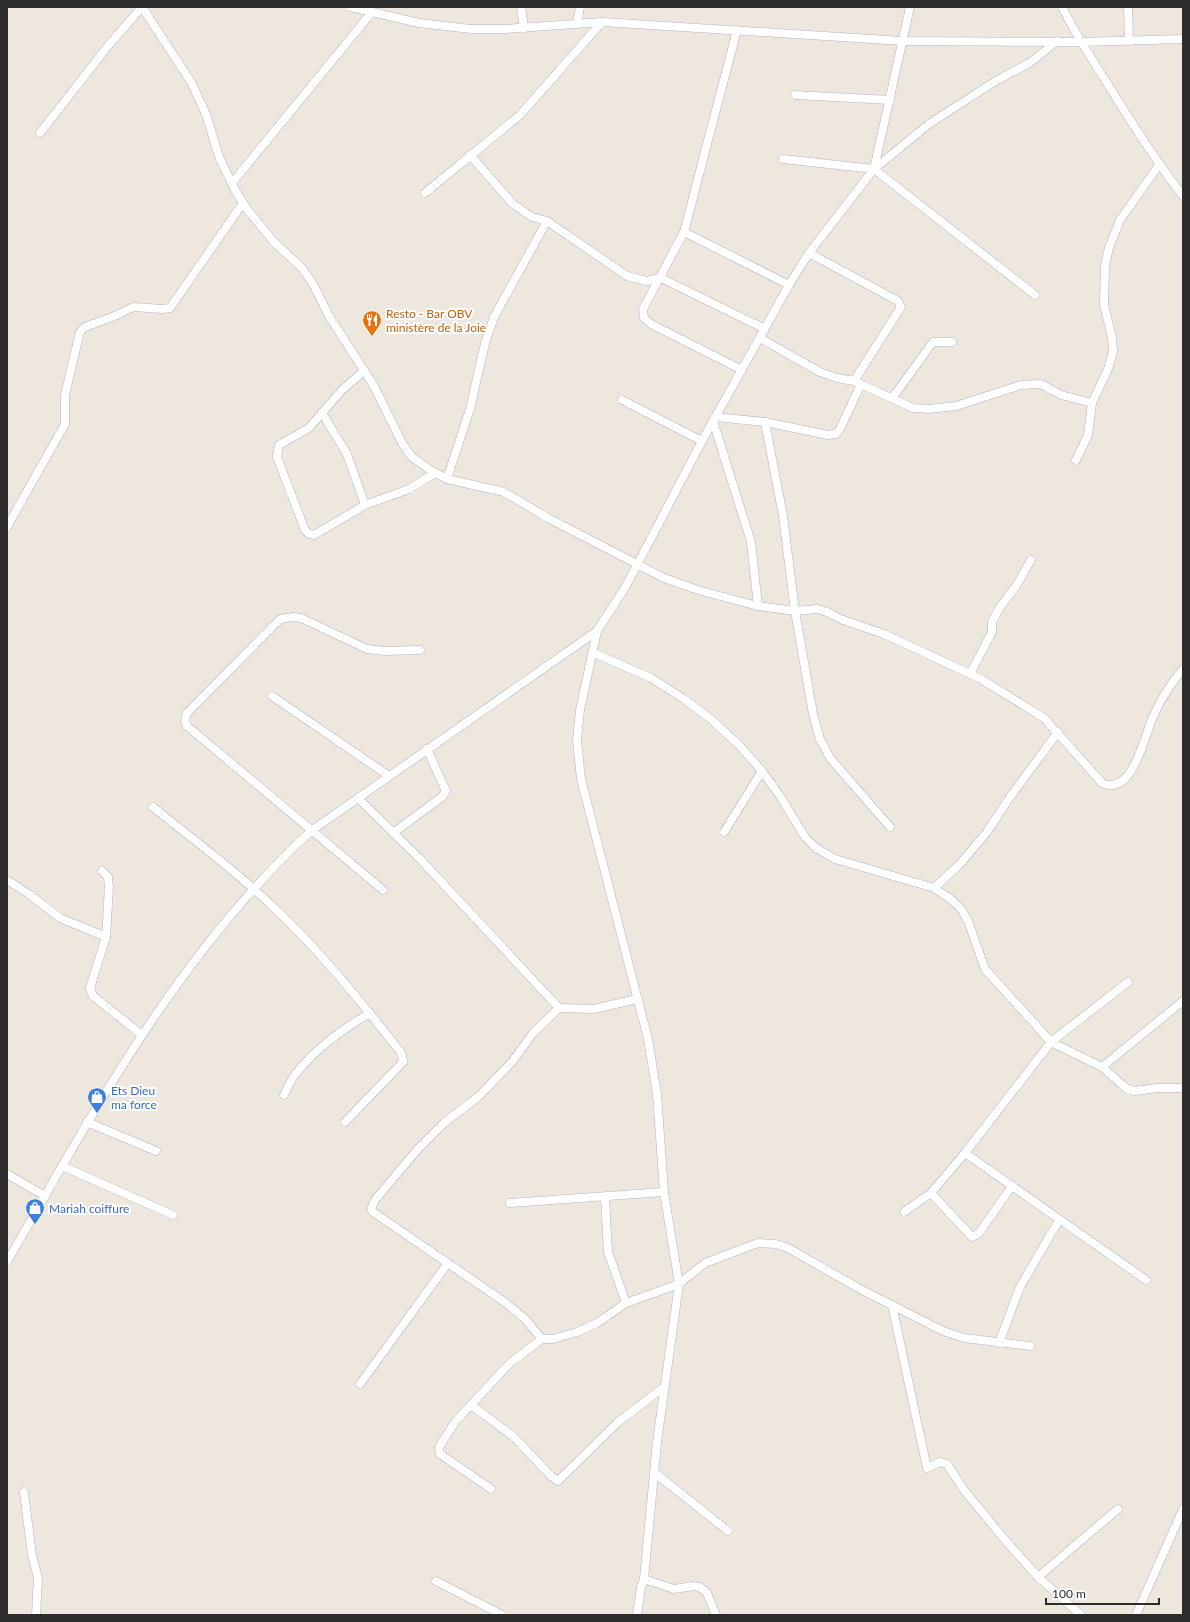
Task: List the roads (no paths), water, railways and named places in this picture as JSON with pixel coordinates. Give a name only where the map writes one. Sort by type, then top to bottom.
[{"type":"street","points":[[40,133],[108,46],[142,7],[191,82],[206,114],[219,157],[243,203],[274,241],[302,268],[313,284],[329,316],[374,386],[406,451],[435,473],[447,479],[504,492],[548,518],[664,578],[758,606],[795,610],[818,609],[843,620],[884,634],[970,674],[1000,690],[1044,718],[1102,783],[1109,787],[1113,786],[1133,768],[1160,702],[1183,669]]},
{"type":"street","points":[[351,7],[419,23],[452,28],[524,28],[602,22],[903,41],[1080,42],[1183,39]]},
{"type":"street","points":[[521,7],[524,28]]},
{"type":"street","points":[[577,24],[580,7]]},
{"type":"street","points":[[874,169],[910,7]]},
{"type":"street","points":[[1062,7],[1080,42],[1158,165],[1183,196]]},
{"type":"street","points":[[1128,7],[1129,41]]},
{"type":"street","points":[[232,183],[372,12]]},
{"type":"street","points":[[425,193],[520,115],[602,22]]},
{"type":"street","points":[[737,30],[684,232],[661,278],[643,309],[644,318],[651,324],[742,370]]},
{"type":"street","points":[[637,1615],[644,1579],[648,1529],[664,1387],[679,1284],[664,1192],[658,1094],[648,1039],[616,909],[590,818],[581,779],[577,740],[580,710],[594,653],[597,631],[636,564],[714,419],[789,285],[809,253],[874,169],[928,124],[994,82],[1031,62],[1057,41]]},
{"type":"street","points":[[795,95],[890,100]]},
{"type":"street","points":[[470,155],[513,204],[532,217],[547,221],[627,276],[647,282],[661,278],[765,329]]},
{"type":"street","points":[[783,158],[874,169],[1035,295]]},
{"type":"street","points":[[1076,460],[1088,435],[1092,403],[1108,369],[1113,352],[1112,337],[1104,305],[1105,266],[1109,248],[1120,220],[1158,165]]},
{"type":"street","points":[[7,527],[66,424],[65,395],[80,332],[84,327],[117,315],[133,307],[170,308],[243,203]]},
{"type":"street","points":[[447,479],[470,409],[485,343],[494,317],[547,221]]},
{"type":"street","points":[[684,232],[789,285]]},
{"type":"street","points":[[714,419],[765,422],[828,435],[836,434],[840,429],[857,382],[901,307],[898,301],[809,253]]},
{"type":"street","points":[[760,338],[820,372],[837,378],[857,382],[893,397],[913,408],[929,409],[956,406],[1021,385],[1040,384],[1061,396],[1092,403]]},
{"type":"street","points":[[893,397],[933,342],[952,342]]},
{"type":"street","points":[[364,372],[342,390],[309,428],[279,445],[277,458],[305,530],[314,535],[365,506],[409,489],[435,473]]},
{"type":"street","points":[[622,400],[702,441]]},
{"type":"street","points":[[322,413],[347,454],[365,506]]},
{"type":"street","points":[[714,419],[751,542],[758,606]]},
{"type":"street","points":[[765,422],[782,516],[795,610],[813,714],[820,739],[830,758],[890,827]]},
{"type":"street","points":[[970,674],[992,632],[992,622],[1000,607],[1026,571],[1031,560]]},
{"type":"street","points":[[383,890],[187,726],[185,721],[188,713],[280,620],[293,617],[301,618],[367,649],[376,651],[420,650]]},
{"type":"street","points":[[7,1262],[87,1122],[142,1035],[186,971],[253,889],[281,859],[311,831],[597,631]]},
{"type":"street","points":[[594,653],[651,678],[684,699],[740,746],[762,771],[780,796],[805,837],[816,848],[835,859],[934,888],[961,909],[968,921],[985,968],[1051,1042],[1102,1067],[1127,1089],[1135,1091],[1157,1088],[1183,1088]]},
{"type":"street","points":[[272,696],[389,776]]},
{"type":"street","points":[[934,888],[960,864],[987,832],[1010,797],[1058,732]]},
{"type":"street","points":[[393,833],[442,797],[446,791],[427,749]]},
{"type":"street","points":[[724,832],[762,771]]},
{"type":"street","points":[[358,798],[420,859],[559,1008]]},
{"type":"street","points":[[153,808],[253,889],[298,931],[370,1013],[402,1054],[404,1062],[345,1122]]},
{"type":"street","points":[[102,871],[108,878],[109,887],[106,937],[90,988],[93,996],[142,1035]]},
{"type":"street","points":[[7,880],[29,894],[60,918],[106,937]]},
{"type":"street","points":[[904,1212],[931,1193],[965,1153],[1051,1042],[1128,982]]},
{"type":"street","points":[[542,1339],[525,1319],[506,1303],[370,1209],[374,1200],[417,1150],[444,1123],[479,1096],[512,1062],[533,1033],[559,1008],[594,1008],[637,999]]},
{"type":"street","points":[[1102,1067],[1183,1001]]},
{"type":"street","points":[[284,1095],[297,1072],[318,1051],[357,1021],[370,1013]]},
{"type":"street","points":[[87,1122],[156,1151]]},
{"type":"street","points":[[965,1153],[1146,1280]]},
{"type":"street","points":[[62,1166],[173,1215]]},
{"type":"street","points":[[7,1174],[45,1196]]},
{"type":"street","points":[[931,1193],[972,1237],[979,1233],[1012,1186]]},
{"type":"street","points":[[510,1203],[664,1192]]},
{"type":"street","points":[[605,1197],[608,1252],[626,1303]]},
{"type":"street","points":[[999,1342],[1020,1287],[1059,1220]]},
{"type":"street","points":[[491,1489],[440,1454],[439,1447],[456,1422],[510,1363],[542,1339],[559,1338],[577,1332],[597,1323],[626,1303],[679,1284],[705,1264],[758,1243],[776,1244],[788,1248],[892,1305],[955,1335],[1030,1346]]},
{"type":"street","points":[[360,1384],[448,1263]]},
{"type":"street","points":[[892,1305],[927,1468],[940,1462],[947,1464],[972,1500],[1038,1577],[1081,1615]]},
{"type":"street","points":[[471,1405],[514,1437],[551,1476],[558,1481],[617,1423],[664,1387]]},
{"type":"street","points":[[655,1473],[728,1531]]},
{"type":"street","points":[[24,1492],[32,1555],[38,1578],[36,1615]]},
{"type":"street","points":[[1038,1577],[1118,1509]]},
{"type":"street","points":[[1136,1615],[1183,1509]]},
{"type":"street","points":[[644,1579],[674,1589],[693,1586],[700,1587],[707,1593],[716,1615]]},
{"type":"street","points":[[436,1581],[502,1615]]},
{"type":"place","name":"Resto - Bar OBV ministère de la Joie","points":[[372,337]]},
{"type":"place","name":"Ets Dieu ma force","points":[[97,1114]]},
{"type":"place","name":"Mariah coiffure","points":[[35,1225]]}]
